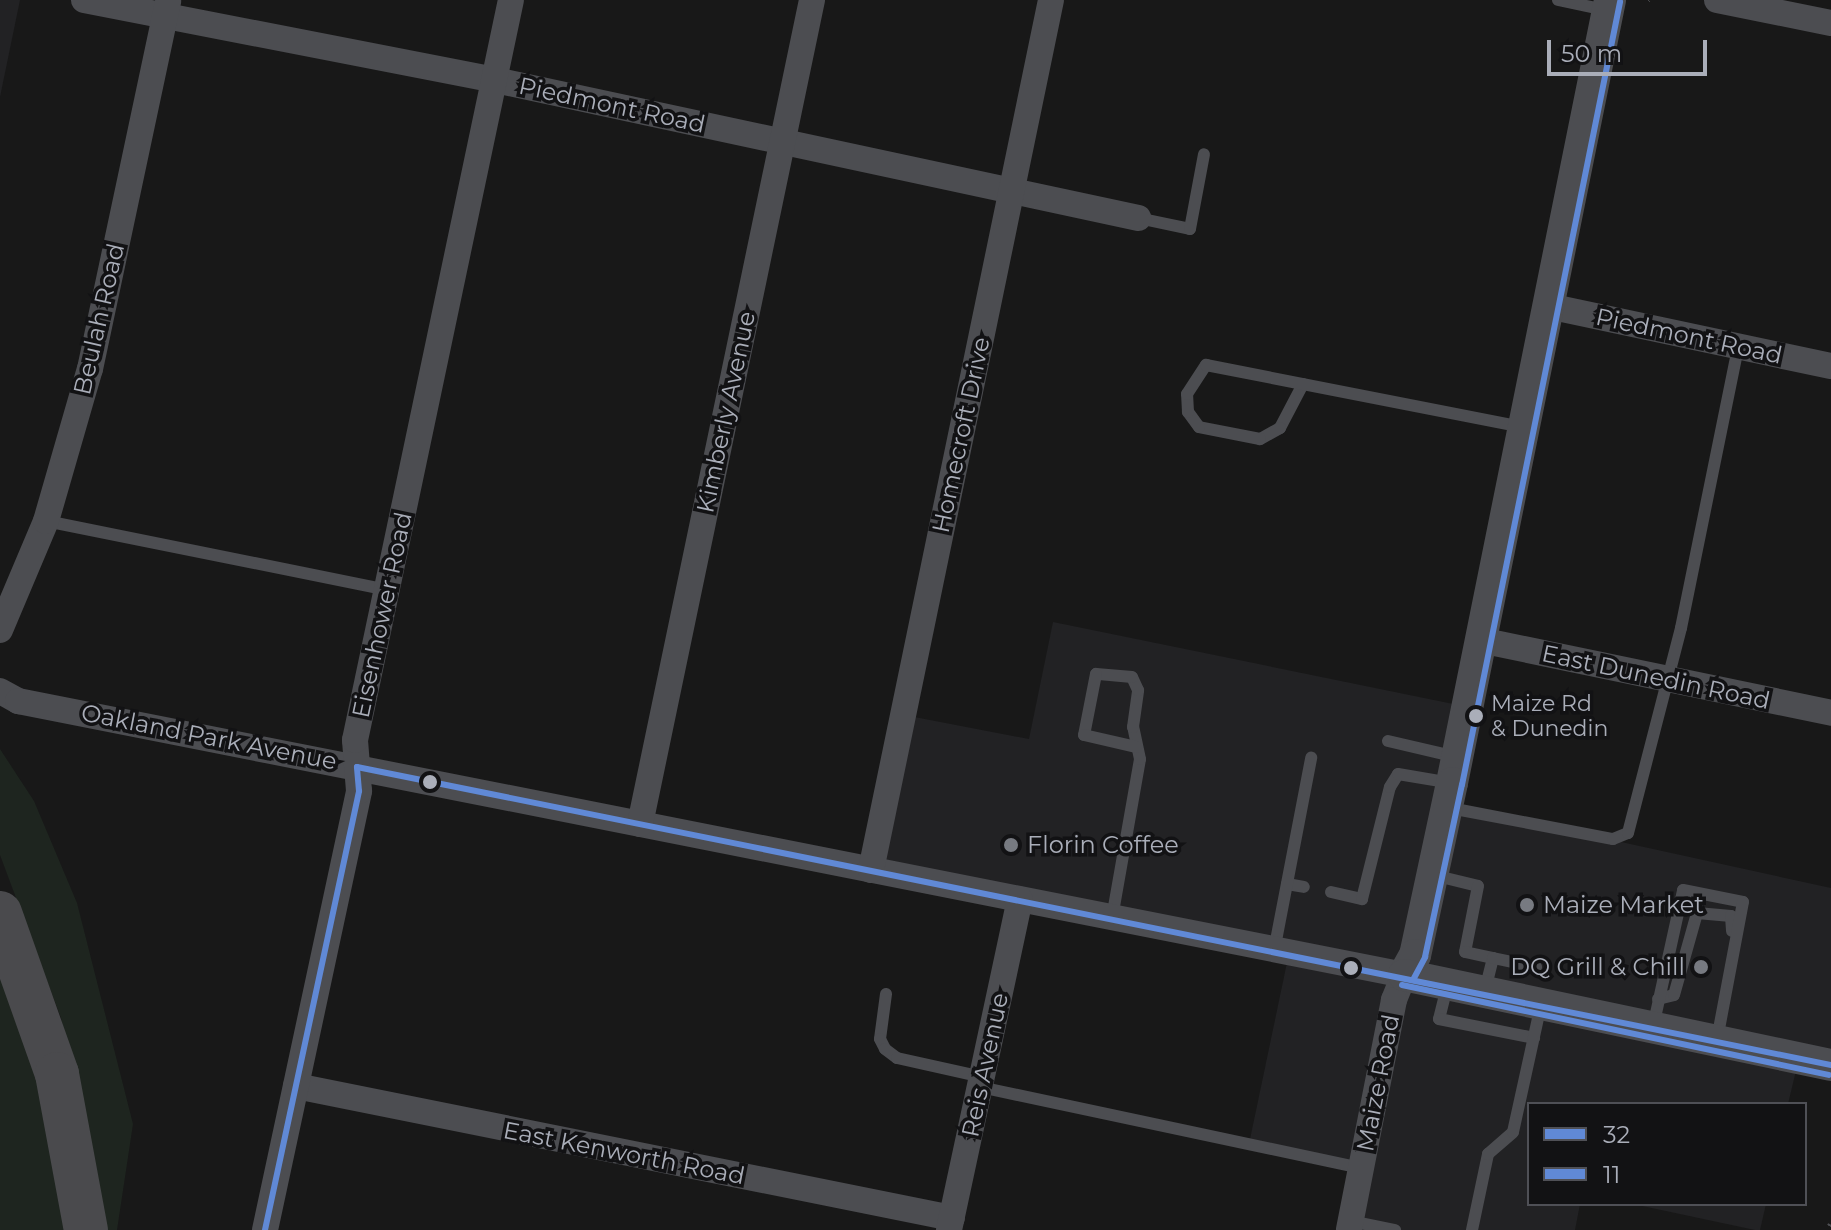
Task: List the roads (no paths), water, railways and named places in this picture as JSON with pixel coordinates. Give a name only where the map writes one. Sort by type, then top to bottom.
[{"type":"highway","points":[[0,913],[57,1074],[86,1230]]},
{"type":"street","name":"Piedmont Road","points":[[84,0],[167,8],[1011,193],[1138,218]]},
{"type":"street","name":"Eisenhower Road","points":[[265,1230],[359,791],[355,740],[511,0]]},
{"type":"street","name":"Kimberly Avenue","points":[[640,824],[812,0]]},
{"type":"street","name":"Homecroft Drive","points":[[871,870],[1051,0]]},
{"type":"street","points":[[1717,0],[1831,23]]},
{"type":"street","name":"Maize Road","points":[[1350,1226],[1394,1000],[1415,955],[1452,782],[1609,5]]},
{"type":"street","name":"Beulah Road","points":[[0,630],[46,521],[90,369],[167,8]]},
{"type":"street","name":"Piedmont Road","points":[[1548,306],[1831,366]]},
{"type":"street","name":"East Dunedin Road","points":[[1480,640],[1831,713]]},
{"type":"street","name":"Oakland Park Avenue","points":[[0,691],[18,701],[1541,1003],[1655,1013],[1716,1042],[1831,1065]]},
{"type":"street","name":"Reis Avenue","points":[[951,1224],[1020,900]]},
{"type":"street","name":"East Kenworth Road","points":[[296,1086],[951,1224]]},
{"type":"lane","points":[[1558,0],[1609,5]]},
{"type":"lane","points":[[1138,218],[1190,229],[1204,154]]},
{"type":"lane","points":[[1331,892],[1362,899],[1390,787],[1398,774],[1452,782],[1623,839],[1634,820],[1665,679],[1681,628],[1738,347]]},
{"type":"lane","points":[[1303,384],[1280,428],[1260,439],[1199,427],[1188,412],[1187,394],[1206,365],[1523,427]]},
{"type":"lane","points":[[46,521],[387,590]]},
{"type":"lane","points":[[1112,918],[1140,759],[1136,747],[1138,684],[1132,677],[1096,674],[1084,735],[1136,747]]},
{"type":"lane","points":[[1388,741],[1452,782]]},
{"type":"lane","points":[[1274,951],[1311,758]]},
{"type":"lane","points":[[1432,875],[1478,886],[1465,952],[1536,967]]},
{"type":"lane","points":[[1287,884],[1304,887]]},
{"type":"lane","points":[[1655,1013],[1683,890],[1743,902],[1716,1042]]},
{"type":"lane","points":[[1655,1013],[1674,995],[1691,924],[1704,910],[1731,916],[1728,981]]},
{"type":"lane","points":[[1485,991],[1493,958]]},
{"type":"lane","points":[[1448,984],[1439,1019],[1534,1038]]},
{"type":"lane","points":[[886,994],[880,1039],[885,1049],[897,1058],[981,1082],[1361,1168]]},
{"type":"lane","points":[[1472,1230],[1488,1154],[1513,1132],[1541,1003]]},
{"type":"lane","points":[[1350,1226],[1395,1230]]},
{"type":"place","name":"Maize Rd & Dunedin","points":[[1476,716]]},
{"type":"place","name":"Florin Coffee","points":[[1011,845]]},
{"type":"place","name":"Maize Market","points":[[1527,905]]},
{"type":"place","name":"DQ Grill & Chill","points":[[1701,967]]}]
